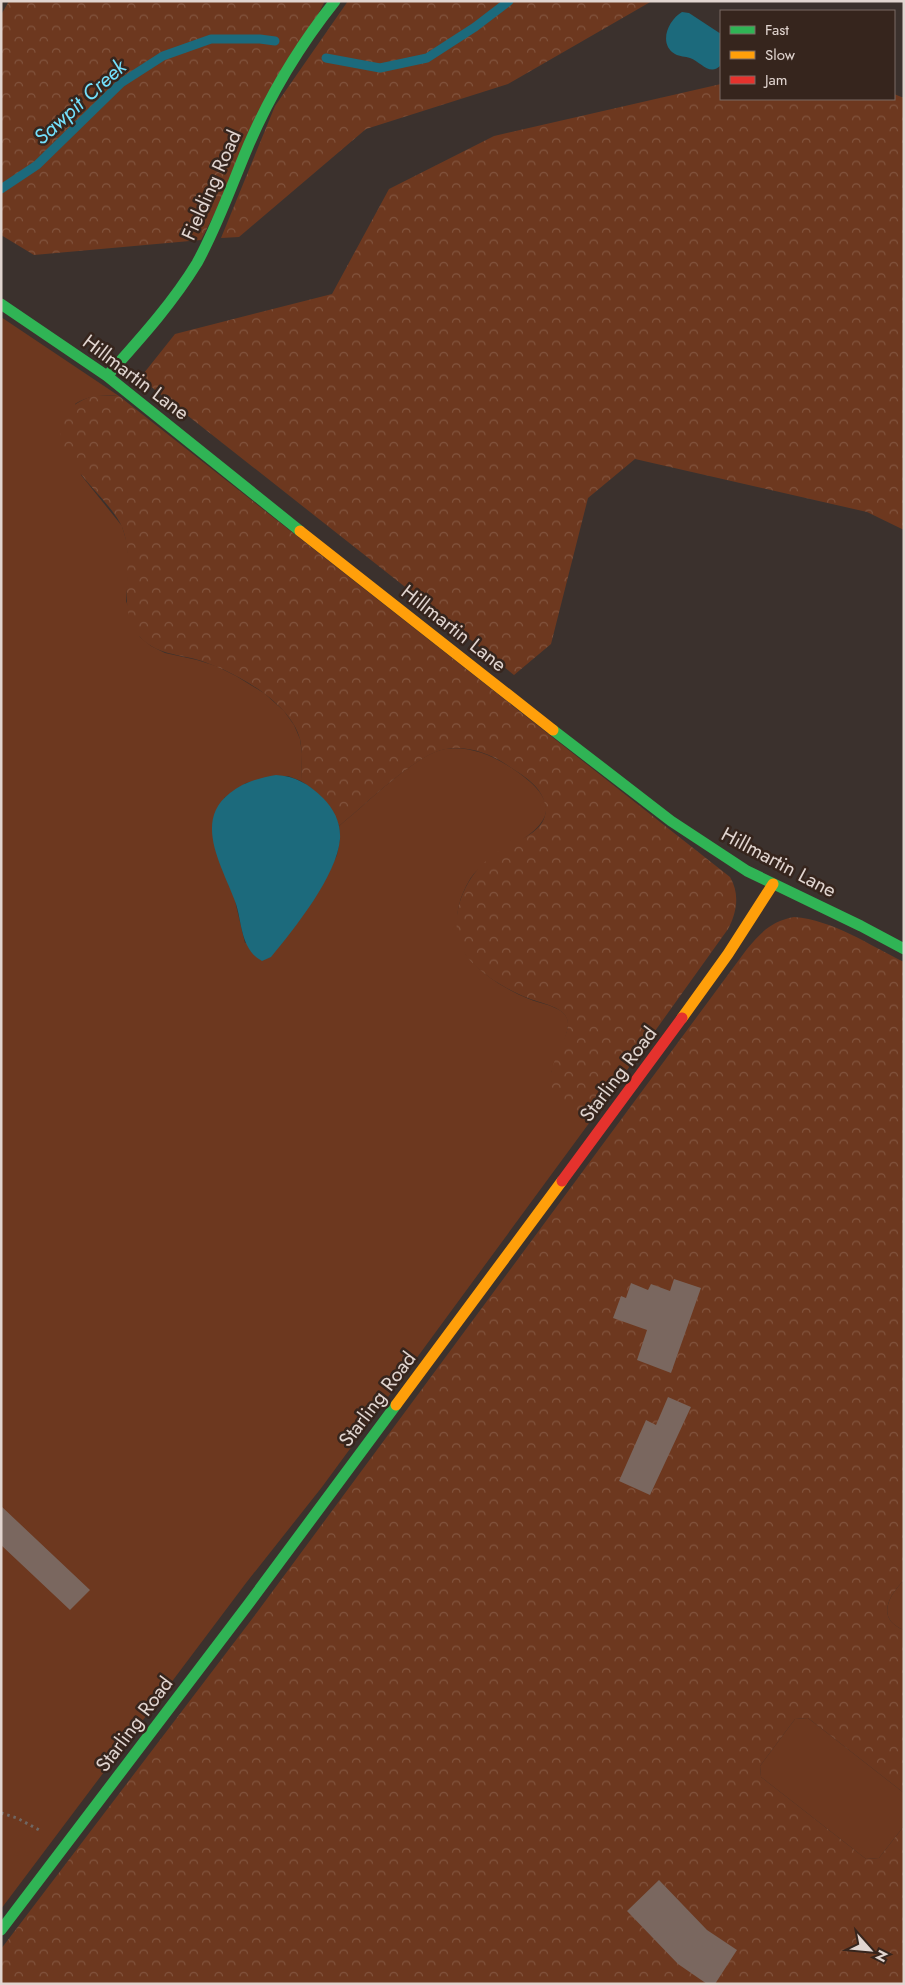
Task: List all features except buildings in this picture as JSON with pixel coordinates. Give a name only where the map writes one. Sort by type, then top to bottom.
[{"type":"street","name":"Fielding Road","points":[[107,376],[162,312],[196,263],[221,214],[249,144],[267,106],[303,43],[335,1]]},
{"type":"street","name":"Hillmartin Lane","points":[[1,304],[107,376],[436,640],[618,782],[725,858],[904,949]]},
{"type":"street","name":"Starling Road","points":[[1,1930],[244,1610],[666,1041],[728,954],[774,884]]},
{"type":"path","points":[[1,1813],[30,1824],[65,1846]]},
{"type":"green space","points":[[9,1],[325,1],[201,240],[34,255],[1,235],[1,15]]},
{"type":"green space","points":[[348,1],[652,1],[508,84],[366,129],[239,237],[221,238],[275,106]]},
{"type":"green space","points":[[720,84],[720,100],[895,100],[895,94],[904,98],[904,530],[867,512],[635,459],[588,498],[551,644],[514,675],[140,378],[175,334],[332,294],[389,189],[494,136]]},
{"type":"green space","points":[[1,317],[119,396],[96,396],[75,404],[81,475],[122,526],[127,543],[129,564],[126,601],[140,637],[151,646],[165,653],[216,666],[264,693],[284,711],[294,725],[300,739],[302,754],[301,781],[288,776],[246,783],[224,798],[236,905],[245,943],[310,904],[337,855],[340,838],[339,826],[391,781],[420,760],[433,753],[455,748],[483,753],[500,761],[516,771],[536,788],[545,803],[545,816],[538,827],[525,838],[479,869],[470,879],[461,898],[457,921],[462,945],[465,953],[473,963],[495,981],[529,999],[557,1009],[566,1016],[568,1028],[551,1074],[587,1126],[322,1487],[246,1583],[1,1909]]},
{"type":"green space","points":[[96,395],[119,396],[730,877],[735,890],[736,903],[734,916],[728,929],[587,1126],[561,1104],[556,1097],[551,1082],[553,1066],[568,1028],[565,1015],[550,1005],[508,989],[487,975],[468,958],[458,939],[457,913],[460,901],[471,878],[479,868],[499,851],[523,839],[538,828],[543,821],[545,813],[545,804],[540,792],[526,778],[495,758],[462,748],[446,749],[434,753],[406,770],[339,826],[333,812],[324,800],[301,781],[302,755],[300,739],[294,725],[272,700],[257,688],[225,670],[195,659],[159,650],[140,637],[132,626],[128,613],[126,541],[122,527],[105,501],[80,474],[63,444],[61,430],[65,415],[78,402]]},
{"type":"green space","points":[[794,917],[808,919],[837,928],[904,962],[904,1580],[893,1593],[887,1607],[887,1614],[895,1625],[904,1630],[904,1793],[808,1718],[795,1719],[760,1766],[761,1777],[866,1859],[879,1858],[904,1826],[904,1984],[1,1984],[1,1949],[258,1611],[747,949],[757,937],[773,924]]},
{"type":"green space","points":[[904,1580],[904,1630],[890,1620],[887,1614],[887,1607],[893,1593]]},
{"type":"green space","points":[[808,1718],[904,1793],[904,1826],[879,1858],[866,1859],[761,1777],[760,1766],[795,1719]]},
{"type":"water","points":[[682,12],[689,13],[720,33],[720,66],[713,70],[709,69],[690,58],[677,55],[670,50],[666,38],[667,32],[677,16]]},
{"type":"water","points":[[276,775],[289,777],[301,782],[323,798],[336,817],[340,839],[331,869],[313,901],[271,957],[262,961],[250,950],[243,936],[236,904],[214,846],[213,818],[219,805],[230,793],[252,781]]},
{"type":"waterway","name":"Sawpit Creek","points":[[326,58],[380,68],[427,58],[475,27],[509,1]]},
{"type":"waterway","name":"Sawpit Creek","points":[[1,189],[37,165],[121,83],[163,56],[211,39],[260,39],[275,41]]},
{"type":"traffic: fast","points":[[107,376],[166,307],[197,263],[205,249],[267,106],[298,52],[335,1]]},
{"type":"traffic: fast","points":[[1,304],[107,376],[300,531]]},
{"type":"traffic: fast","points":[[553,730],[671,821],[747,871],[904,949]]},
{"type":"traffic: fast","points":[[1,1930],[250,1602],[396,1405]]},
{"type":"traffic: slow","points":[[300,531],[553,730]]},
{"type":"traffic: slow","points":[[682,1018],[728,954],[773,884]]},
{"type":"traffic: slow","points":[[396,1405],[562,1181]]},
{"type":"traffic: jam","points":[[562,1181],[682,1018]]}]
